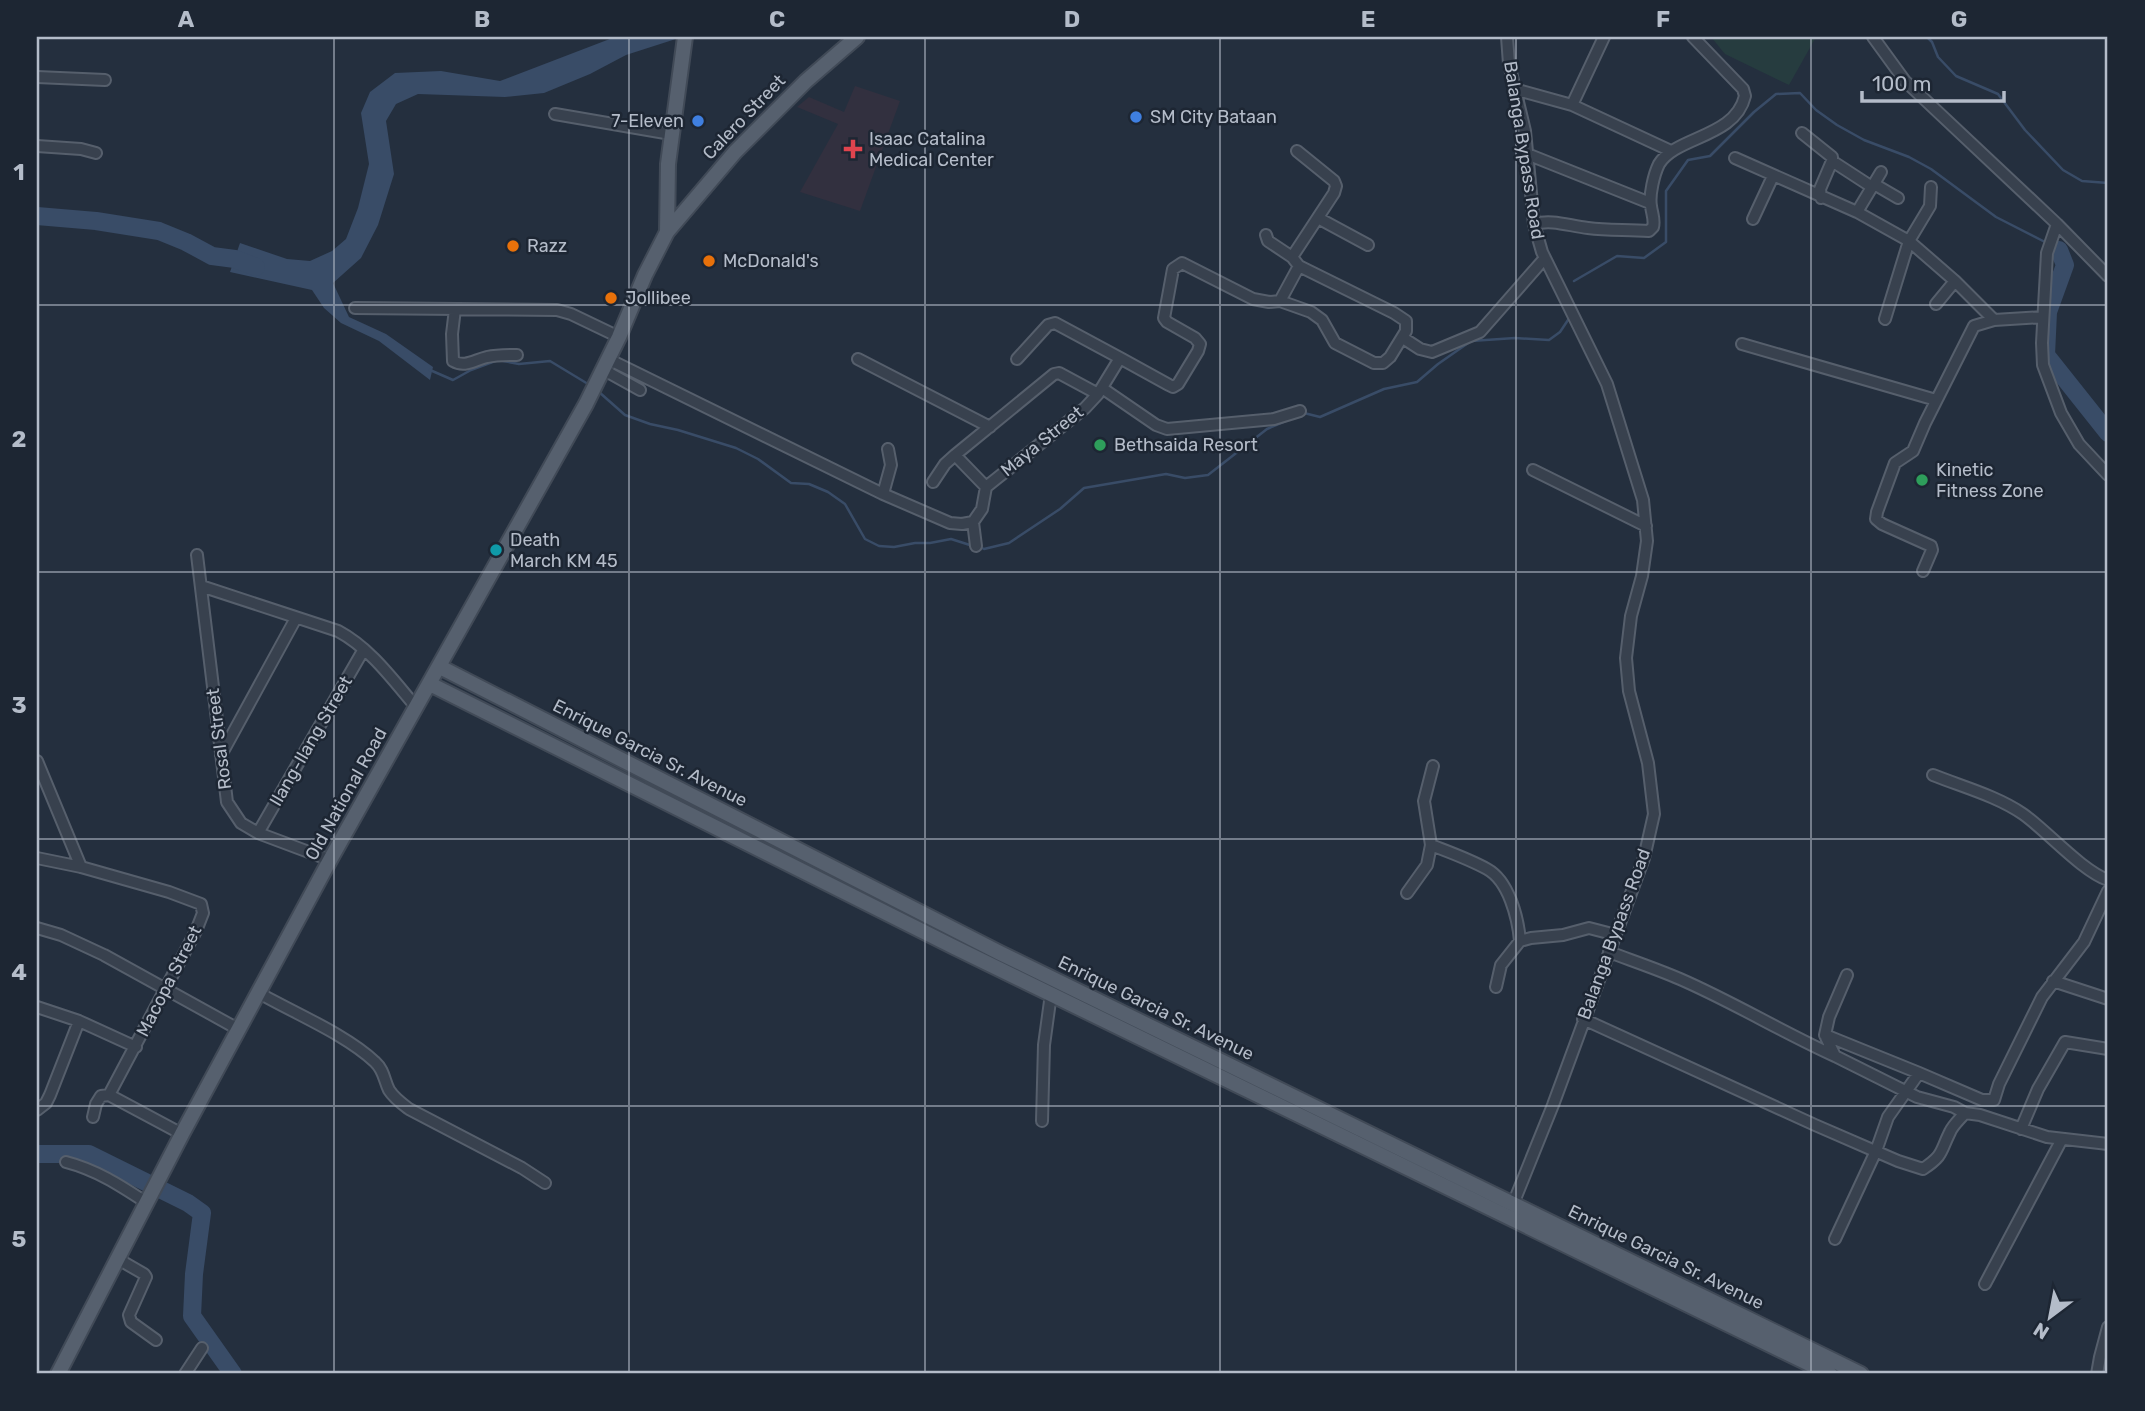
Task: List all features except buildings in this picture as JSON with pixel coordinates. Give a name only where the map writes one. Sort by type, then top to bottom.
[{"type":"main road","name":"Calero Street","points":[[667,232],[735,152],[806,81],[857,37]]},
{"type":"main road","points":[[667,232],[671,134],[685,38]]},
{"type":"main road","name":"Old National Road","points":[[58,1374],[181,1134],[330,860],[601,376],[667,232]]},
{"type":"main road","name":"Enrique Garcia Sr. Avenue","points":[[440,667],[997,960],[1051,994],[1861,1374]]},
{"type":"main road","name":"Enrique Garcia Sr. Avenue","points":[[430,684],[1511,1211],[1830,1374]]},
{"type":"street","name":"Balanga Bypass Road","points":[[1507,37],[1509,64],[1525,131],[1534,224],[1545,258],[1607,384],[1643,500],[1646,552],[1631,617],[1626,658],[1629,691],[1648,763],[1654,814],[1644,858],[1511,1211]]},
{"type":"street","points":[[1572,105],[1604,37]]},
{"type":"street","points":[[1534,224],[1548,220],[1615,231],[1649,231],[1653,227],[1650,203],[1660,163],[1671,151],[1720,128],[1741,109],[1745,96],[1743,89],[1693,37]]},
{"type":"street","points":[[1873,37],[1905,81],[2057,224],[2108,276]]},
{"type":"street","points":[[37,78],[105,80]]},
{"type":"street","points":[[1514,89],[1572,105],[1671,151]]},
{"type":"street","points":[[555,114],[671,134]]},
{"type":"street","points":[[1802,133],[1832,157],[1820,189],[1821,198]]},
{"type":"street","points":[[37,146],[81,149],[96,153]]},
{"type":"street","points":[[1280,301],[1296,261],[1336,186],[1334,181],[1297,151]]},
{"type":"street","points":[[1527,154],[1650,203]]},
{"type":"street","points":[[1735,158],[1857,212],[1909,241],[1994,320]]},
{"type":"street","points":[[1832,161],[1898,198]]},
{"type":"street","points":[[1857,212],[1881,173]]},
{"type":"street","points":[[1753,219],[1773,176]]},
{"type":"street","points":[[1885,319],[1909,241],[1930,206],[1931,187]]},
{"type":"street","points":[[1318,218],[1368,245]]},
{"type":"street","points":[[2057,224],[2047,253],[2043,365],[2061,413],[2079,444],[2108,475]]},
{"type":"street","points":[[1017,359],[1048,325],[1055,323],[1173,387],[1178,384],[1200,344],[1195,338],[1167,323],[1164,318],[1173,269],[1182,263],[1253,299],[1280,301],[1311,312],[1322,320],[1335,343],[1374,363],[1383,363],[1390,358],[1408,325],[1402,318],[1296,261],[1268,241],[1266,235]]},
{"type":"street","points":[[1403,338],[1420,349],[1432,352],[1480,332],[1545,258]]},
{"type":"street","points":[[1936,304],[1955,281]]},
{"type":"street","points":[[355,308],[557,310],[619,337]]},
{"type":"street","points":[[455,309],[452,354],[453,361],[457,364],[517,355]]},
{"type":"street","points":[[1923,571],[1932,550],[1931,546],[1876,519],[1895,463],[1913,451],[1970,331],[1978,323],[2043,317]]},
{"type":"street","points":[[1742,344],[1936,400]]},
{"type":"street","name":"Maya Street","points":[[986,487],[1085,408],[1100,391],[1120,358]]},
{"type":"street","points":[[858,359],[990,427]]},
{"type":"street","points":[[933,482],[955,455],[1054,374],[1059,373],[1100,391],[1167,429],[1274,419],[1300,411]]},
{"type":"street","points":[[601,376],[640,390]]},
{"type":"street","points":[[601,376],[950,523],[973,522]]},
{"type":"street","points":[[883,494],[891,465],[888,449]]},
{"type":"street","points":[[955,455],[986,487],[982,509],[973,522],[976,546]]},
{"type":"street","points":[[1533,470],[1646,526]]},
{"type":"street","name":"Rosal Street","points":[[197,555],[227,802],[241,823],[258,833],[330,860]]},
{"type":"street","points":[[201,586],[338,631],[364,649],[416,707]]},
{"type":"street","points":[[221,755],[296,618]]},
{"type":"street","name":"Ilang-Ilang Street","points":[[258,833],[364,649]]},
{"type":"street","points":[[37,761],[81,867]]},
{"type":"street","points":[[1407,893],[1427,864],[1431,845],[1424,801],[1433,766]]},
{"type":"street","points":[[1933,775],[2007,804],[2024,814],[2086,866],[2108,880]]},
{"type":"street","points":[[1431,845],[1489,870],[1505,889],[1518,919],[1520,941]]},
{"type":"street","name":"Macopa Street","points":[[37,858],[81,867],[169,892],[201,904],[203,913],[197,931],[136,1047],[109,1096],[101,1096],[96,1104],[93,1117]]},
{"type":"street","points":[[1825,1035],[1982,1100],[1994,1100],[2001,1079],[2038,1003],[2084,942],[2108,891]]},
{"type":"street","points":[[37,928],[61,935],[95,951],[239,1029]]},
{"type":"street","points":[[1496,987],[1500,965],[1520,941],[1589,928],[1616,935]]},
{"type":"street","points":[[1609,952],[1680,979],[1917,1097],[2047,1138],[2108,1144]]},
{"type":"street","points":[[1835,1056],[1825,1035],[1829,1017],[1847,975]]},
{"type":"street","points":[[2053,981],[2108,999]]},
{"type":"street","points":[[259,993],[359,1048],[378,1064],[389,1090],[396,1100],[409,1109],[522,1168],[545,1183]]},
{"type":"street","points":[[1042,1121],[1044,1045],[1051,994]]},
{"type":"street","points":[[37,1007],[79,1021],[136,1047]]},
{"type":"street","points":[[1584,1019],[1876,1151],[1923,1169],[1937,1160],[1945,1147],[1950,1130],[1965,1113]]},
{"type":"street","points":[[37,1110],[46,1103],[50,1095],[79,1021]]},
{"type":"street","points":[[2021,1129],[2038,1089],[2065,1042],[2108,1049]]},
{"type":"street","points":[[1835,1239],[1876,1151],[1888,1117],[1919,1073]]},
{"type":"street","points":[[109,1096],[181,1134]]},
{"type":"street","points":[[1985,1284],[2062,1139]]},
{"type":"street","points":[[66,1162],[105,1176],[148,1200]]},
{"type":"street","points":[[118,1259],[146,1277],[129,1315],[131,1322],[156,1340]]},
{"type":"street","points":[[2097,1374],[2108,1326]]},
{"type":"street","points":[[185,1374],[202,1348]]},
{"type":"shaded area","name":"Isaac Catalina Medical Center","points":[[855,86],[900,101],[860,211],[800,192],[838,124],[797,107],[809,97],[844,112]]},
{"type":"green space","points":[[1711,37],[1816,37],[1789,85],[1725,54]]},
{"type":"water","points":[[615,37],[682,37],[626,55],[590,74],[544,93],[505,97],[418,94],[396,104],[386,121],[394,174],[378,225],[361,258],[333,283],[349,317],[386,334],[433,367],[430,380],[379,341],[341,323],[324,308],[312,290],[230,272],[240,243],[287,259],[310,261],[332,251],[346,239],[358,208],[369,164],[361,113],[370,92],[395,73],[441,71],[500,81]]},
{"type":"waterway","points":[[1927,37],[1938,57],[1956,76],[1998,94],[2025,130],[2063,170],[2082,181],[2108,183]]},
{"type":"waterway","points":[[1574,281],[1617,256],[1644,258],[1666,242],[1666,191],[1688,160],[1710,156],[1776,94],[1800,93],[1816,110],[1837,125],[1864,140],[1909,157],[1931,169],[1996,217],[2047,243]]},
{"type":"waterway","points":[[37,216],[96,221],[159,231],[212,256],[235,259],[256,267]]},
{"type":"waterway","points":[[2059,250],[2065,265],[2048,312],[2046,355],[2108,433]]},
{"type":"waterway","points":[[1304,413],[1320,417],[1384,389],[1417,382],[1471,341],[1515,338],[1549,340],[1560,332],[1570,317]]},
{"type":"waterway","points":[[430,370],[453,380],[498,360],[519,364],[550,361],[588,384]]},
{"type":"waterway","points":[[599,392],[625,415],[736,448],[758,459],[791,483],[809,484],[828,492],[845,504],[865,539],[879,546],[894,547],[951,539],[973,546]]},
{"type":"waterway","points":[[980,547],[984,549],[1009,543],[1060,509],[1084,488],[1166,474],[1185,478],[1208,475],[1267,429],[1288,420]]},
{"type":"waterway","points":[[37,1154],[89,1154],[188,1203],[202,1213],[192,1316],[233,1374]]},
{"type":"place","name":"SM City Bataan","points":[[1136,117]]},
{"type":"place","name":"7-Eleven","points":[[698,121]]},
{"type":"place","name":"Isaac Catalina Medical Center","points":[[853,149]]},
{"type":"place","name":"Razz","points":[[513,246]]},
{"type":"place","name":"McDonald's","points":[[709,261]]},
{"type":"place","name":"Jollibee","points":[[611,298]]},
{"type":"place","name":"Bethsaida Resort","points":[[1100,445]]},
{"type":"place","name":"Kinetic Fitness Zone","points":[[1922,480]]},
{"type":"place","name":"Death March KM 45","points":[[496,550]]}]
